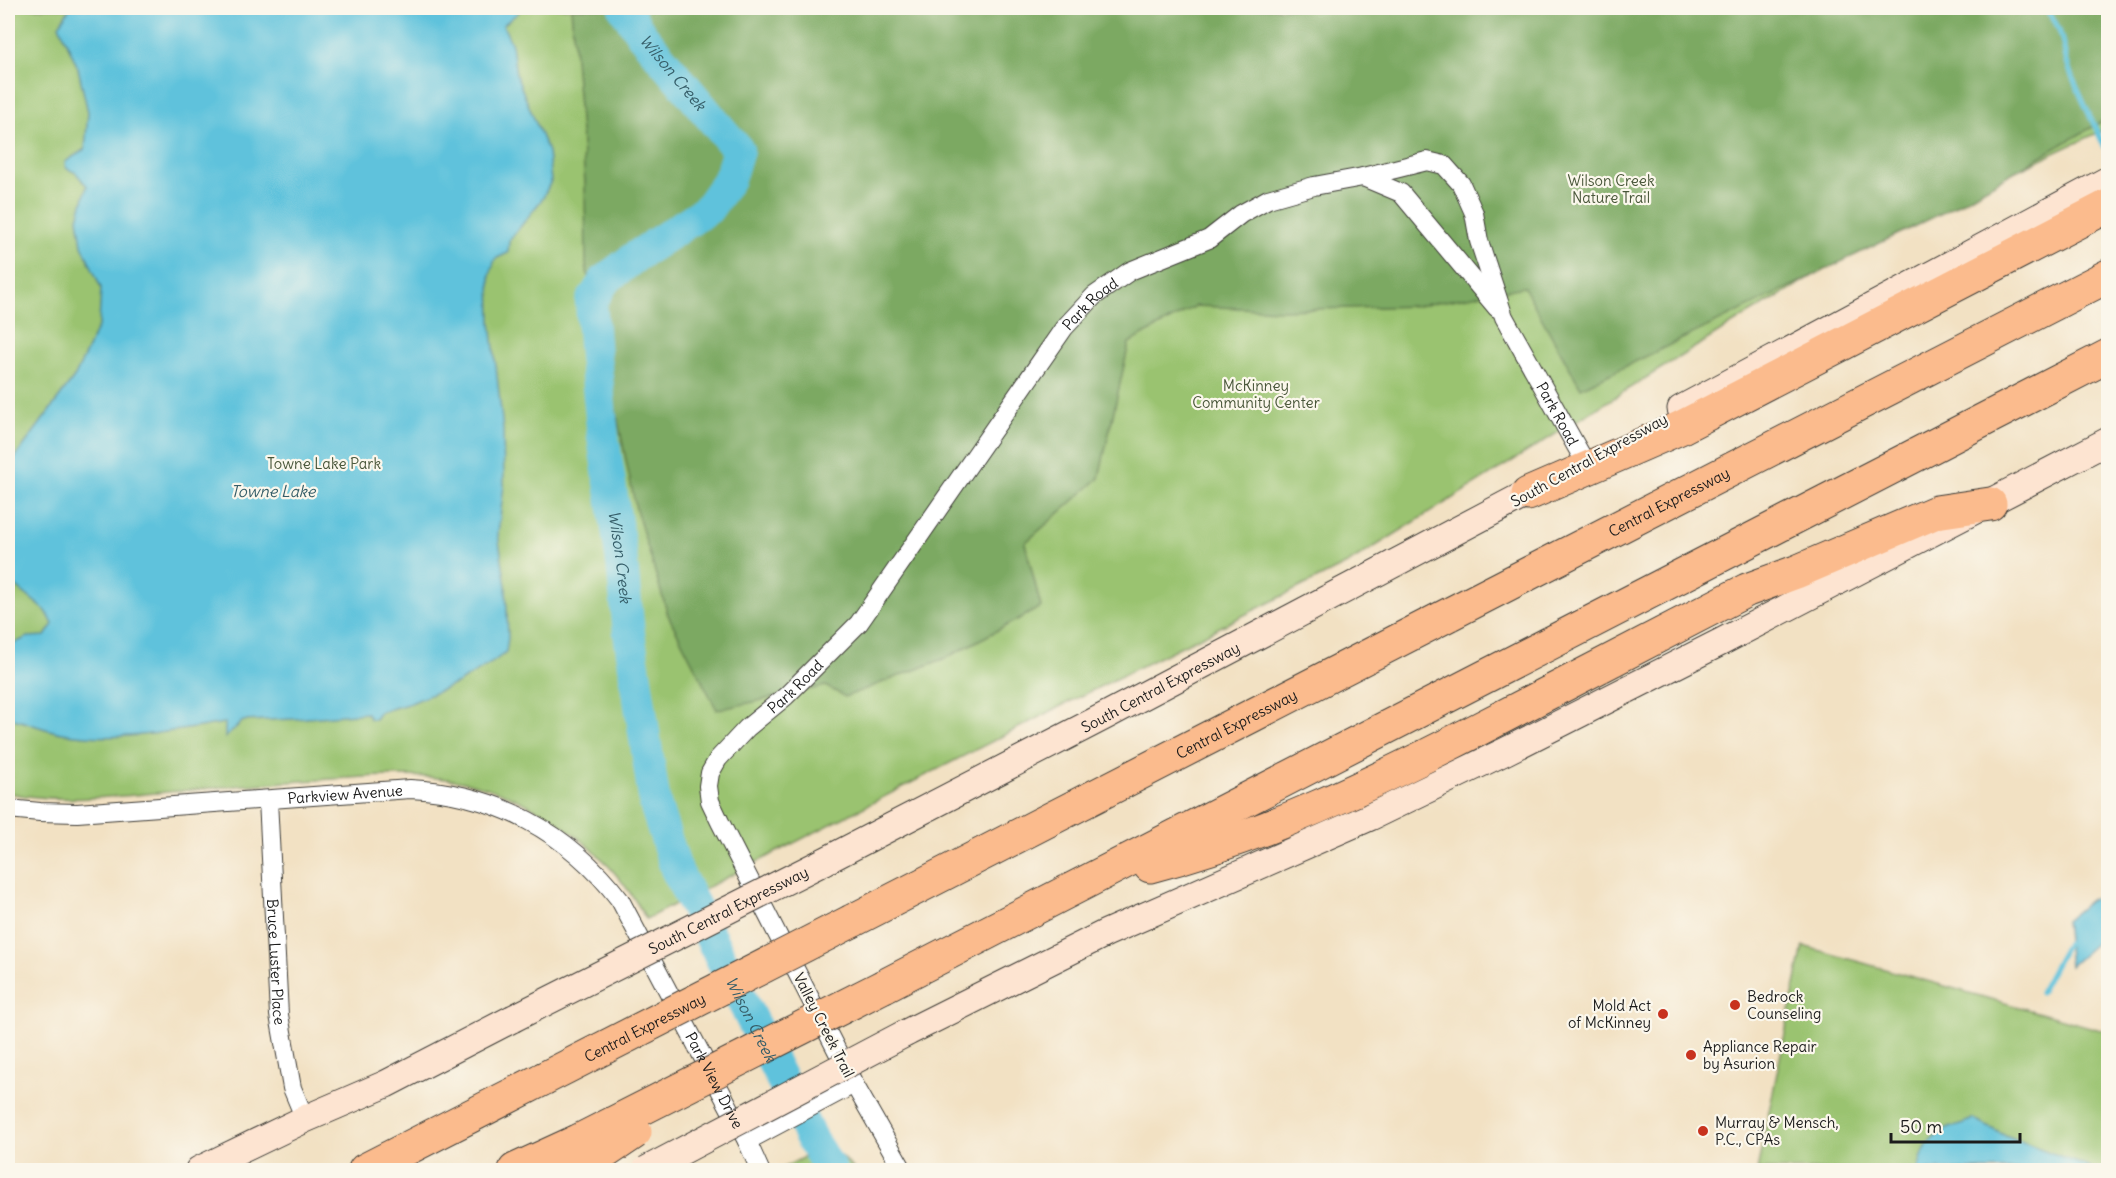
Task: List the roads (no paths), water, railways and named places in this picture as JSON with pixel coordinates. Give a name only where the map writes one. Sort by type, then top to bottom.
[{"type":"highway","points":[[1528,494],[1680,428],[2102,196]]},
{"type":"highway","name":"Central Expressway","points":[[365,1170],[2109,276]]},
{"type":"highway","points":[[515,1170],[580,1159],[740,1060],[2109,356]]},
{"type":"highway","points":[[1085,883],[1176,860],[1273,825],[1396,771],[1747,590],[1796,572],[1936,512],[1990,504]]},
{"type":"main road","name":"South Central Expressway","points":[[199,1170],[305,1119],[386,1084],[823,862],[1528,494],[1585,462],[2102,196]]},
{"type":"main road","points":[[646,1170],[906,1033],[1106,933],[1370,817],[1475,766],[1721,642],[2109,441]]},
{"type":"street","name":"Park Road","points":[[749,878],[710,801],[708,786],[710,773],[718,759],[747,728],[786,696],[859,623],[1064,328],[1094,296],[1130,272],[1209,239],[1241,214],[1268,199],[1314,186],[1427,161],[1444,165],[1461,184],[1474,213],[1479,241],[1504,316],[1585,462]]},
{"type":"street","points":[[1363,177],[1401,193],[1504,316]]},
{"type":"street","name":"Parkview Avenue","points":[[8,808],[77,813],[410,789],[432,790],[479,800],[503,808],[552,834],[572,849],[606,882],[634,924]]},
{"type":"street","name":"Bruce Luster Place","points":[[268,800],[279,1015],[292,1088],[305,1119]]},
{"type":"street","name":"Valley Creek Trail","points":[[749,878],[854,1084],[903,1170]]},
{"type":"street","name":"Park View Drive","points":[[634,924],[760,1170]]},
{"type":"street","points":[[747,1141],[854,1084]]},
{"type":"water","name":"Towne Lake","points":[[70,8],[517,8],[519,12],[503,25],[512,45],[516,75],[548,152],[551,181],[543,198],[509,241],[508,253],[495,259],[490,275],[491,322],[503,429],[504,485],[498,534],[506,586],[508,638],[506,652],[493,662],[458,683],[411,703],[380,712],[375,719],[370,719],[367,713],[243,721],[225,738],[225,723],[144,735],[102,737],[55,732],[8,718],[8,646],[28,637],[45,636],[53,624],[46,611],[8,580],[8,467],[75,376],[99,324],[101,288],[82,245],[78,218],[87,186],[76,173],[66,168],[65,162],[85,149],[88,112],[78,68],[59,25]]},
{"type":"water","points":[[2108,889],[2108,937],[2103,937],[2070,966],[2065,921]]},
{"type":"water","points":[[1973,1119],[2000,1133],[2096,1170],[1918,1170],[1930,1140],[1943,1131]]},
{"type":"waterway","name":"Wilson Creek","points":[[624,8],[642,35],[738,150],[729,179],[708,209],[635,257],[605,280],[591,302],[603,437],[655,804],[676,869],[813,1142],[831,1170]]},
{"type":"waterway","points":[[2043,8],[2056,23],[2071,74],[2108,154]]},
{"type":"waterway","points":[[2040,993],[2067,943],[2073,939]]},
{"type":"place","name":"Bedrock Counseling","points":[[1735,1005]]},
{"type":"place","name":"Mold Act of McKinney","points":[[1663,1014]]},
{"type":"place","name":"Appliance Repair by Asurion","points":[[1691,1055]]},
{"type":"place","name":"Murray & Mensch, P.C., CPAs","points":[[1703,1131]]},
{"type":"park label","name":"Wilson Creek Nature Trail","points":[[1611,188]]},
{"type":"park label","name":"McKinney Community Center","points":[[1256,394]]},
{"type":"park label","name":"Towne Lake Park","points":[[324,463]]}]
